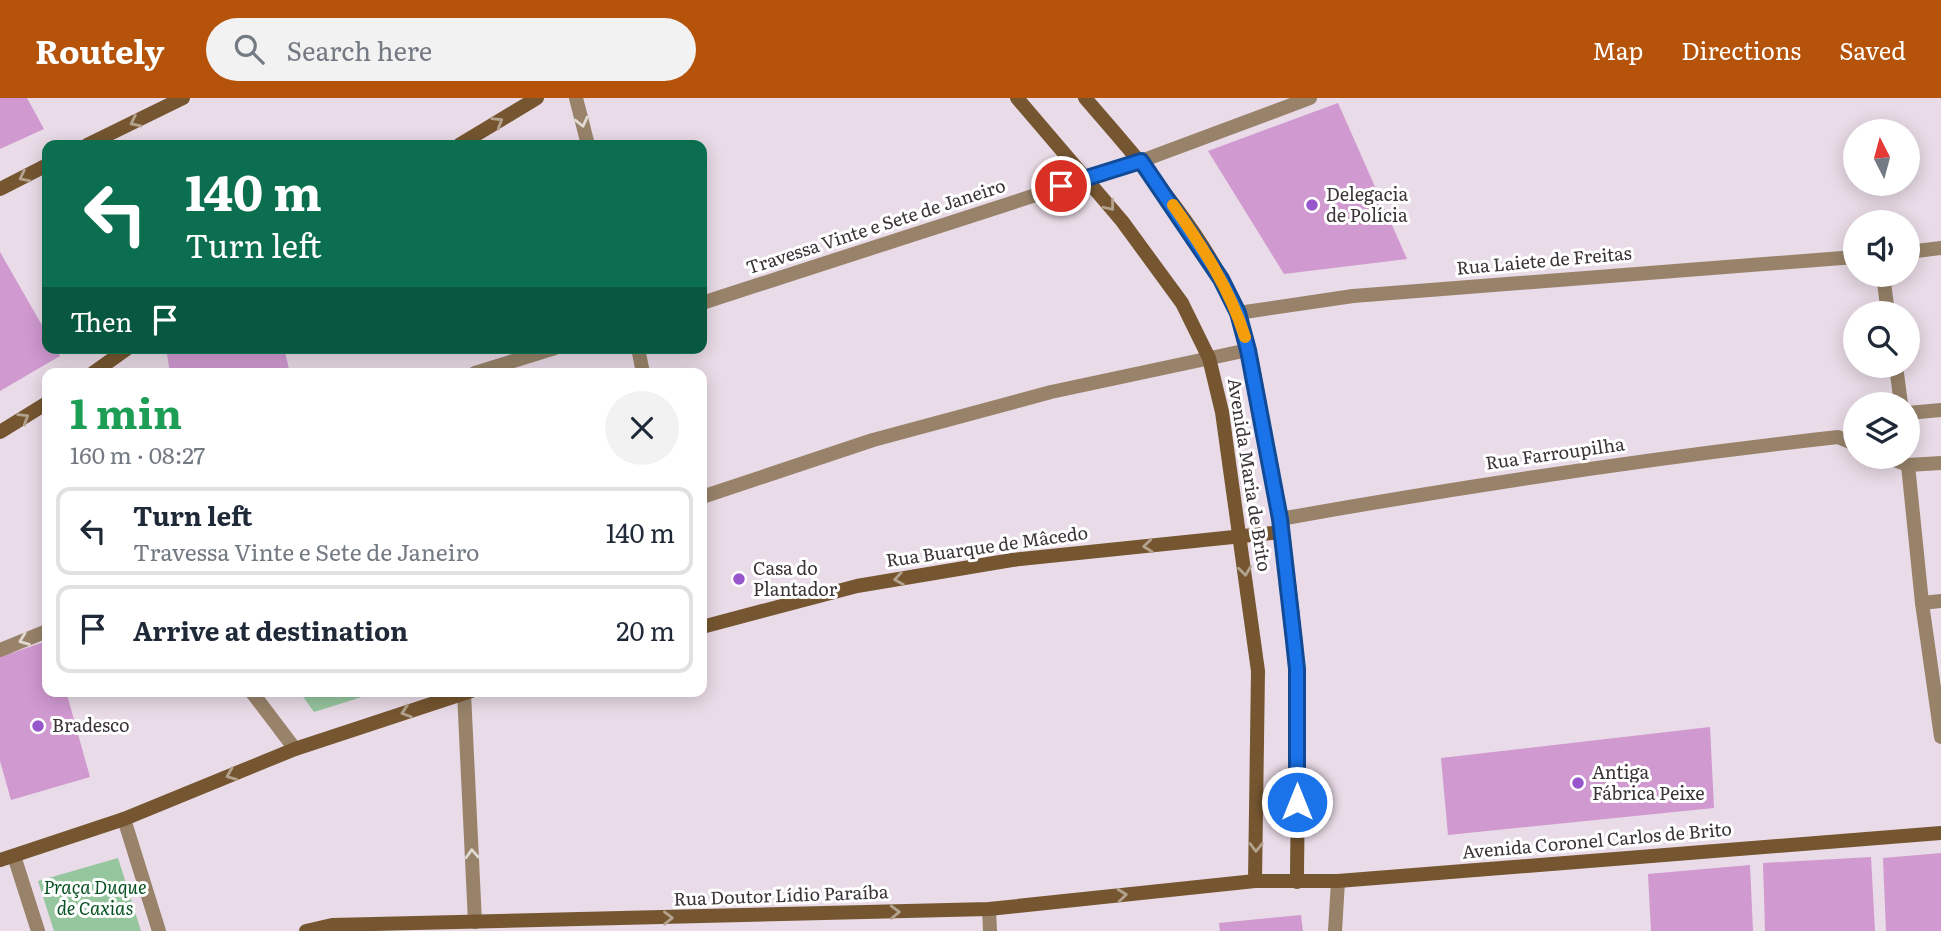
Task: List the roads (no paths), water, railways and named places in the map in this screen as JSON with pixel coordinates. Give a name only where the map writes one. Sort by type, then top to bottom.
[{"type":"main road","points":[[97,140],[183,98]]},
{"type":"main road","points":[[467,140],[537,98]]},
{"type":"main road","name":"Avenida Maria de Brito","points":[[1017,98],[1122,220],[1182,303],[1209,358],[1222,412],[1258,671],[1255,881]]},
{"type":"main road","name":"Avenida Maria de Brito","points":[[1085,98],[1141,161],[1221,279],[1238,313],[1248,350],[1281,525],[1297,669],[1297,882]]},
{"type":"main road","points":[[0,188],[42,167]]},
{"type":"main road","points":[[100,368],[120,354]]},
{"type":"main road","points":[[0,432],[42,406]]},
{"type":"main road","name":"Rua Buarque de Mâcedo","points":[[707,626],[858,586],[999,562],[1241,536],[1281,525]]},
{"type":"main road","points":[[7,858],[124,820],[295,749],[452,697]]},
{"type":"main road","name":"Avenida Coronel Carlos de Brito","points":[[1255,881],[1338,881],[1941,833]]},
{"type":"main road","name":"Rua Doutor Lídio Paraíba","points":[[306,931],[332,925],[989,909],[1255,881]]},
{"type":"street","points":[[576,98],[586,140]]},
{"type":"street","name":"Travessa Vinte e Sete de Janeiro","points":[[707,301],[1141,161],[1310,98]]},
{"type":"street","points":[[1920,251],[1941,248]]},
{"type":"street","name":"Rua Laiete de Freitas","points":[[1238,313],[1353,296],[1843,258]]},
{"type":"street","points":[[707,495],[873,440],[1051,392],[1248,350]]},
{"type":"street","points":[[491,368],[536,354]]},
{"type":"street","points":[[1920,413],[1941,410]]},
{"type":"street","name":"Rua Farroupilha","points":[[1281,525],[1485,482],[1843,435]]},
{"type":"street","name":"Rua Farroupilha","points":[[1838,437],[1843,439]]},
{"type":"street","points":[[1920,462],[1941,463]]},
{"type":"street","points":[[1908,469],[1922,603],[1941,737]]},
{"type":"street","points":[[1922,603],[1941,601]]},
{"type":"street","points":[[0,650],[42,633]]},
{"type":"street","points":[[256,697],[295,749]]},
{"type":"street","points":[[467,697],[475,922]]},
{"type":"street","points":[[124,820],[159,931]]},
{"type":"street","points":[[7,858],[38,931]]},
{"type":"street","points":[[1335,931],[1338,881]]},
{"type":"street","points":[[989,909],[990,931]]},
{"type":"place","name":"Delegacia de Polícia","points":[[1312,205]]},
{"type":"place","name":"Casa do Plantador","points":[[739,579]]},
{"type":"place","name":"Bradesco","points":[[38,726]]},
{"type":"place","name":"Antiga Fábrica Peixe","points":[[1578,783]]},
{"type":"park label","name":"Praça Duque de Caxias","points":[[95,898]]}]
